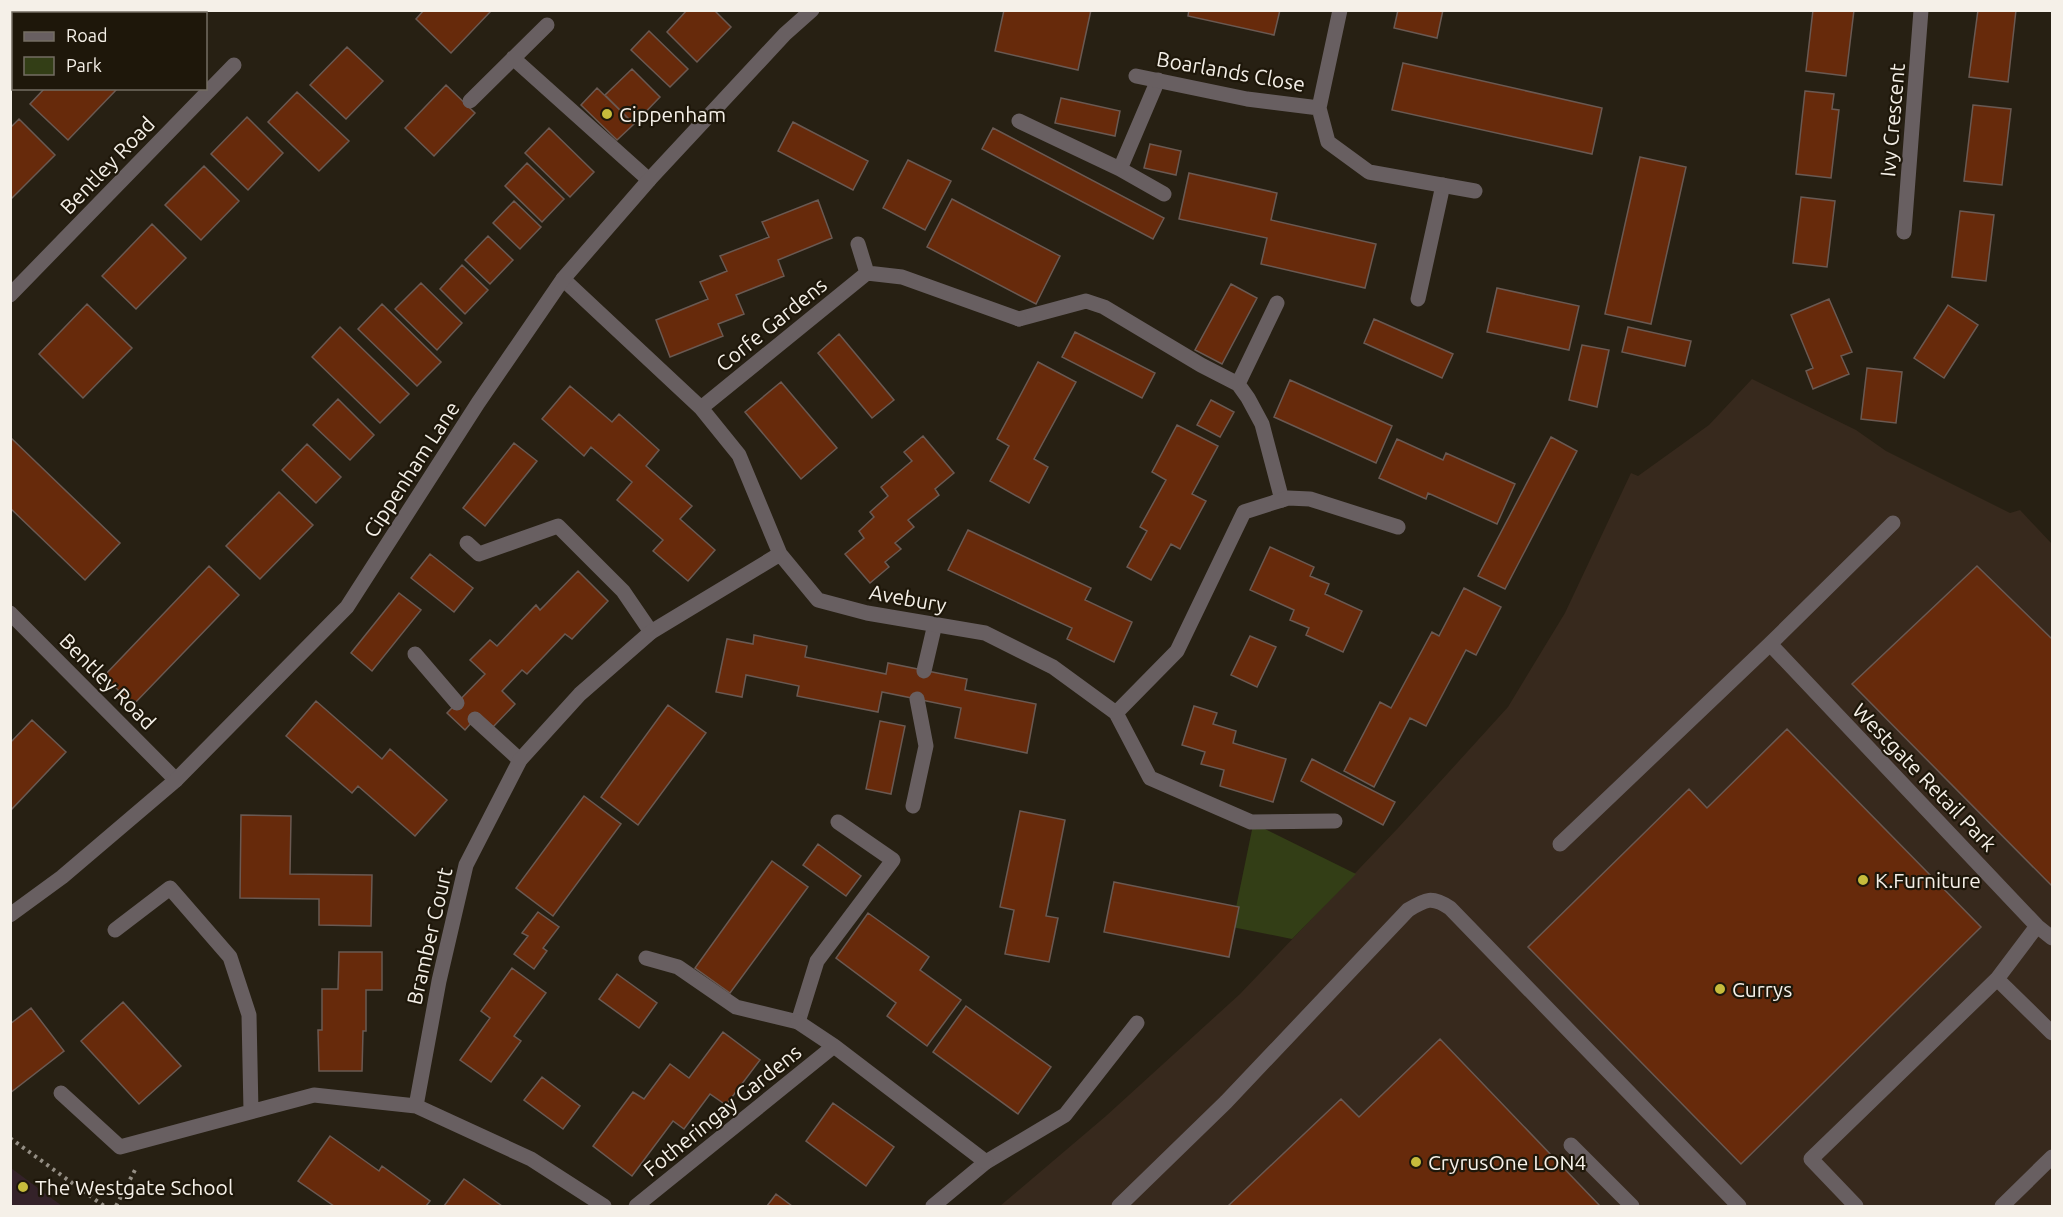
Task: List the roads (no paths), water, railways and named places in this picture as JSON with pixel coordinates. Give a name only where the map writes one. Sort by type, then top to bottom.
[{"type":"street","name":"Cippenham Lane","points":[[10,915],[62,877],[176,780],[346,607],[478,403],[563,279],[650,180],[785,34],[812,10]]},
{"type":"street","name":"Boarlands Close","points":[[1340,10],[1319,108],[1328,142],[1369,172],[1475,191]]},
{"type":"street","name":"Ivy Crescent","points":[[1904,232],[1922,10]]},
{"type":"street","points":[[470,101],[547,25]]},
{"type":"street","points":[[513,58],[650,180]]},
{"type":"street","name":"Bentley Road","points":[[10,295],[234,65]]},
{"type":"street","name":"Boarlands Close","points":[[1136,76],[1247,99],[1319,108]]},
{"type":"street","points":[[1120,170],[1158,80]]},
{"type":"street","points":[[1019,121],[1164,194]]},
{"type":"street","points":[[1418,299],[1443,185]]},
{"type":"street","points":[[858,244],[867,273],[902,277],[1019,319],[1086,301],[1104,307],[1201,365],[1238,384],[1262,424],[1282,500]]},
{"type":"street","name":"Corfe Gardens","points":[[702,408],[867,273]]},
{"type":"street","name":"Avebury","points":[[563,279],[702,408],[739,455],[780,554],[818,600],[867,613],[985,633],[1053,667],[1116,713],[1150,778],[1251,822],[1335,821]]},
{"type":"street","points":[[1238,384],[1277,303]]},
{"type":"street","points":[[1116,713],[1177,651],[1244,513],[1288,498],[1310,499],[1398,527]]},
{"type":"street","points":[[1560,844],[1893,523]]},
{"type":"street","points":[[466,543],[479,554],[558,526],[622,591],[651,632]]},
{"type":"street","name":"Bramber Court","points":[[416,1106],[439,981],[466,865],[520,760],[580,693],[651,632],[780,554]]},
{"type":"street","name":"Bentley Road","points":[[10,613],[176,780]]},
{"type":"street","points":[[924,670],[935,624]]},
{"type":"street","name":"Westgate Retail Park","points":[[1770,644],[2037,926],[2052,938]]},
{"type":"street","points":[[415,654],[457,703]]},
{"type":"street","points":[[913,806],[926,746],[917,699]]},
{"type":"street","points":[[475,719],[520,760]]},
{"type":"street","points":[[646,958],[678,967],[736,1008],[798,1022],[817,961],[893,860],[838,822]]},
{"type":"street","points":[[116,930],[170,888],[230,957],[249,1015],[251,1111]]},
{"type":"street","points":[[1119,1206],[1226,1102],[1408,910],[1424,900],[1439,900],[1450,908],[1739,1206]]},
{"type":"street","points":[[1856,1206],[1811,1159],[1997,979],[2037,926]]},
{"type":"street","points":[[1997,979],[2052,1033]]},
{"type":"street","name":"Fotheringay Gardens","points":[[798,1022],[834,1046],[986,1162]]},
{"type":"street","points":[[933,1206],[986,1162],[1065,1115],[1137,1023]]},
{"type":"street","name":"Fotheringay Gardens","points":[[636,1206],[834,1046]]},
{"type":"street","points":[[61,1093],[120,1147],[314,1095],[416,1106],[531,1159],[604,1206]]},
{"type":"street","points":[[1571,1145],[1632,1206]]},
{"type":"street","points":[[2002,1206],[2052,1157]]},
{"type":"place","name":"Cippenham","points":[[607,114]]},
{"type":"place","name":"K.Furniture","points":[[1863,880]]},
{"type":"place","name":"Currys","points":[[1720,989]]},
{"type":"place","name":"CryrusOne LON4","points":[[1416,1162]]},
{"type":"place","name":"The Westgate School","points":[[23,1187]]}]
